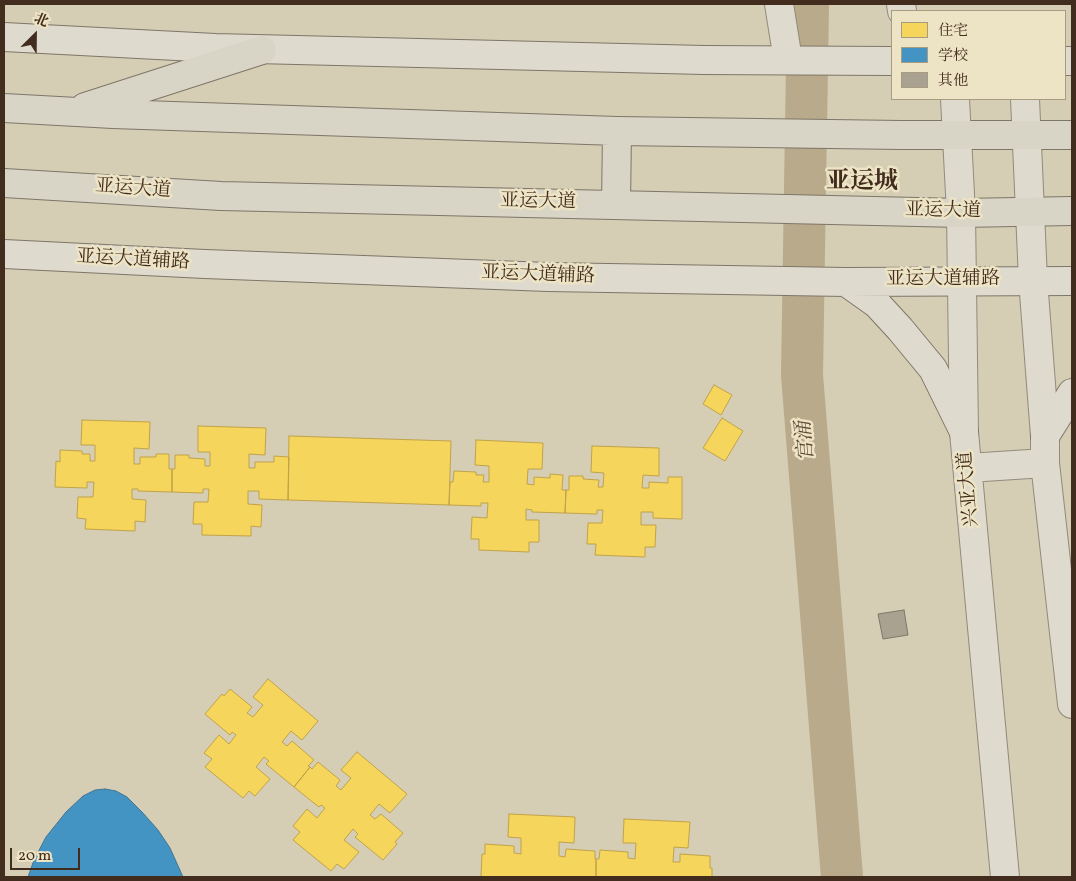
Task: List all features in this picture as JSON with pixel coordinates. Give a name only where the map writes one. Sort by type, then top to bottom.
[{"type":"main road","points":[[778,4],[788,60]]},
{"type":"main road","points":[[4,37],[262,50],[704,60],[891,61]]},
{"type":"main road","points":[[70,112],[262,50]]},
{"type":"main road","name":"兴亚大道","points":[[956,100],[956,134],[961,213],[964,432],[1005,877]]},
{"type":"main road","points":[[1024,100],[1033,280],[1045,436],[1045,463],[1072,704]]},
{"type":"main road","points":[[4,108],[70,112],[616,131],[900,135],[1072,135]]},
{"type":"main road","points":[[616,131],[616,205]]},
{"type":"main road","name":"亚运大道","points":[[4,182],[221,196],[961,213],[1072,212]]},
{"type":"main road","name":"亚运大道辅路","points":[[4,254],[205,264],[548,277],[846,282],[1072,281]]},
{"type":"main road","points":[[846,282],[877,304],[933,369],[964,432]]},
{"type":"main road","points":[[1045,436],[1072,393]]},
{"type":"main road","points":[[968,468],[1045,463]]},
{"type":"building: 住宅","points":[[714,385],[732,395],[721,415],[703,404]]},
{"type":"building: 住宅","points":[[722,418],[743,431],[725,461],[703,448]]},
{"type":"building: 住宅","points":[[82,420],[150,422],[149,449],[134,448],[134,464],[140,464],[140,457],[156,457],[156,454],[169,454],[169,469],[172,469],[172,492],[138,491],[138,489],[132,489],[132,499],[146,500],[145,522],[135,521],[135,531],[85,529],[86,519],[77,518],[78,497],[93,497],[94,482],[87,482],[87,488],[55,487],[56,461],[60,462],[60,450],[82,451],[82,454],[90,454],[90,461],[95,461],[95,445],[81,445]]},
{"type":"building: 住宅","points":[[198,426],[266,428],[265,455],[249,454],[249,468],[255,468],[255,462],[274,462],[274,456],[289,457],[288,500],[259,499],[259,491],[248,491],[248,504],[262,505],[261,527],[251,526],[251,536],[202,535],[202,524],[193,524],[194,502],[208,502],[209,489],[203,489],[203,493],[172,492],[172,469],[175,469],[175,455],[189,455],[189,458],[205,459],[205,466],[210,466],[210,452],[198,452]]},
{"type":"building: 住宅","points":[[289,436],[451,441],[449,505],[288,500]]},
{"type":"building: 住宅","points":[[476,440],[543,443],[542,469],[528,469],[527,484],[534,485],[534,477],[550,478],[550,474],[563,475],[562,490],[566,490],[565,513],[532,512],[532,510],[526,509],[526,520],[539,520],[539,542],[529,542],[529,552],[479,550],[479,539],[471,539],[472,517],[487,518],[488,503],[481,503],[481,506],[449,505],[450,482],[453,482],[454,471],[476,472],[476,475],[484,475],[483,482],[489,482],[489,466],[475,465]]},
{"type":"building: 住宅","points":[[592,446],[659,448],[659,476],[643,475],[642,488],[649,488],[649,482],[668,483],[668,477],[682,477],[682,519],[653,518],[653,512],[641,512],[641,525],[656,525],[655,547],[645,547],[645,557],[595,555],[596,544],[587,544],[588,523],[602,523],[603,510],[597,510],[597,514],[565,513],[566,490],[569,490],[569,476],[583,476],[583,479],[599,480],[598,487],[603,487],[604,473],[591,472]]},
{"type":"building: 住宅","points":[[268,679],[318,721],[302,740],[291,731],[282,742],[287,746],[292,741],[314,760],[294,787],[266,764],[269,761],[264,757],[256,767],[270,779],[255,796],[249,791],[243,798],[205,767],[212,759],[204,753],[219,735],[229,744],[236,735],[232,732],[230,735],[205,714],[222,694],[224,696],[230,689],[252,707],[247,713],[253,717],[263,705],[253,697]]},
{"type":"building: 住宅","points":[[357,752],[407,794],[390,813],[379,804],[370,815],[375,819],[381,814],[403,833],[395,842],[397,844],[383,860],[355,837],[358,834],[353,829],[344,840],[359,852],[344,869],[337,864],[331,871],[293,840],[300,832],[293,826],[307,809],[317,818],[325,808],[321,805],[319,807],[294,787],[310,767],[312,769],[318,762],[340,780],[336,786],[341,790],[351,778],[341,770]]},
{"type":"building: 住宅","points":[[509,814],[575,817],[574,843],[559,842],[559,856],[565,857],[566,849],[595,851],[596,877],[481,877],[482,854],[485,854],[485,844],[514,846],[514,853],[521,854],[521,838],[508,837]]},
{"type":"building: 住宅","points":[[624,819],[690,822],[688,848],[674,847],[673,862],[680,862],[680,854],[710,856],[712,877],[596,877],[596,859],[599,859],[600,850],[628,852],[628,858],[635,859],[636,843],[623,843]]},
{"type":"building: 学校","points":[[95,790],[116,791],[127,797],[158,830],[170,848],[183,877],[28,877],[34,860],[46,837],[66,812],[83,796]]},
{"type":"building: 其他","points":[[904,610],[908,635],[883,639],[878,614]]},
{"type":"waterway","name":"官涌","points":[[808,4],[802,375],[842,877]]},
{"type":"district","name":"亚运城","points":[[862,184]]}]
